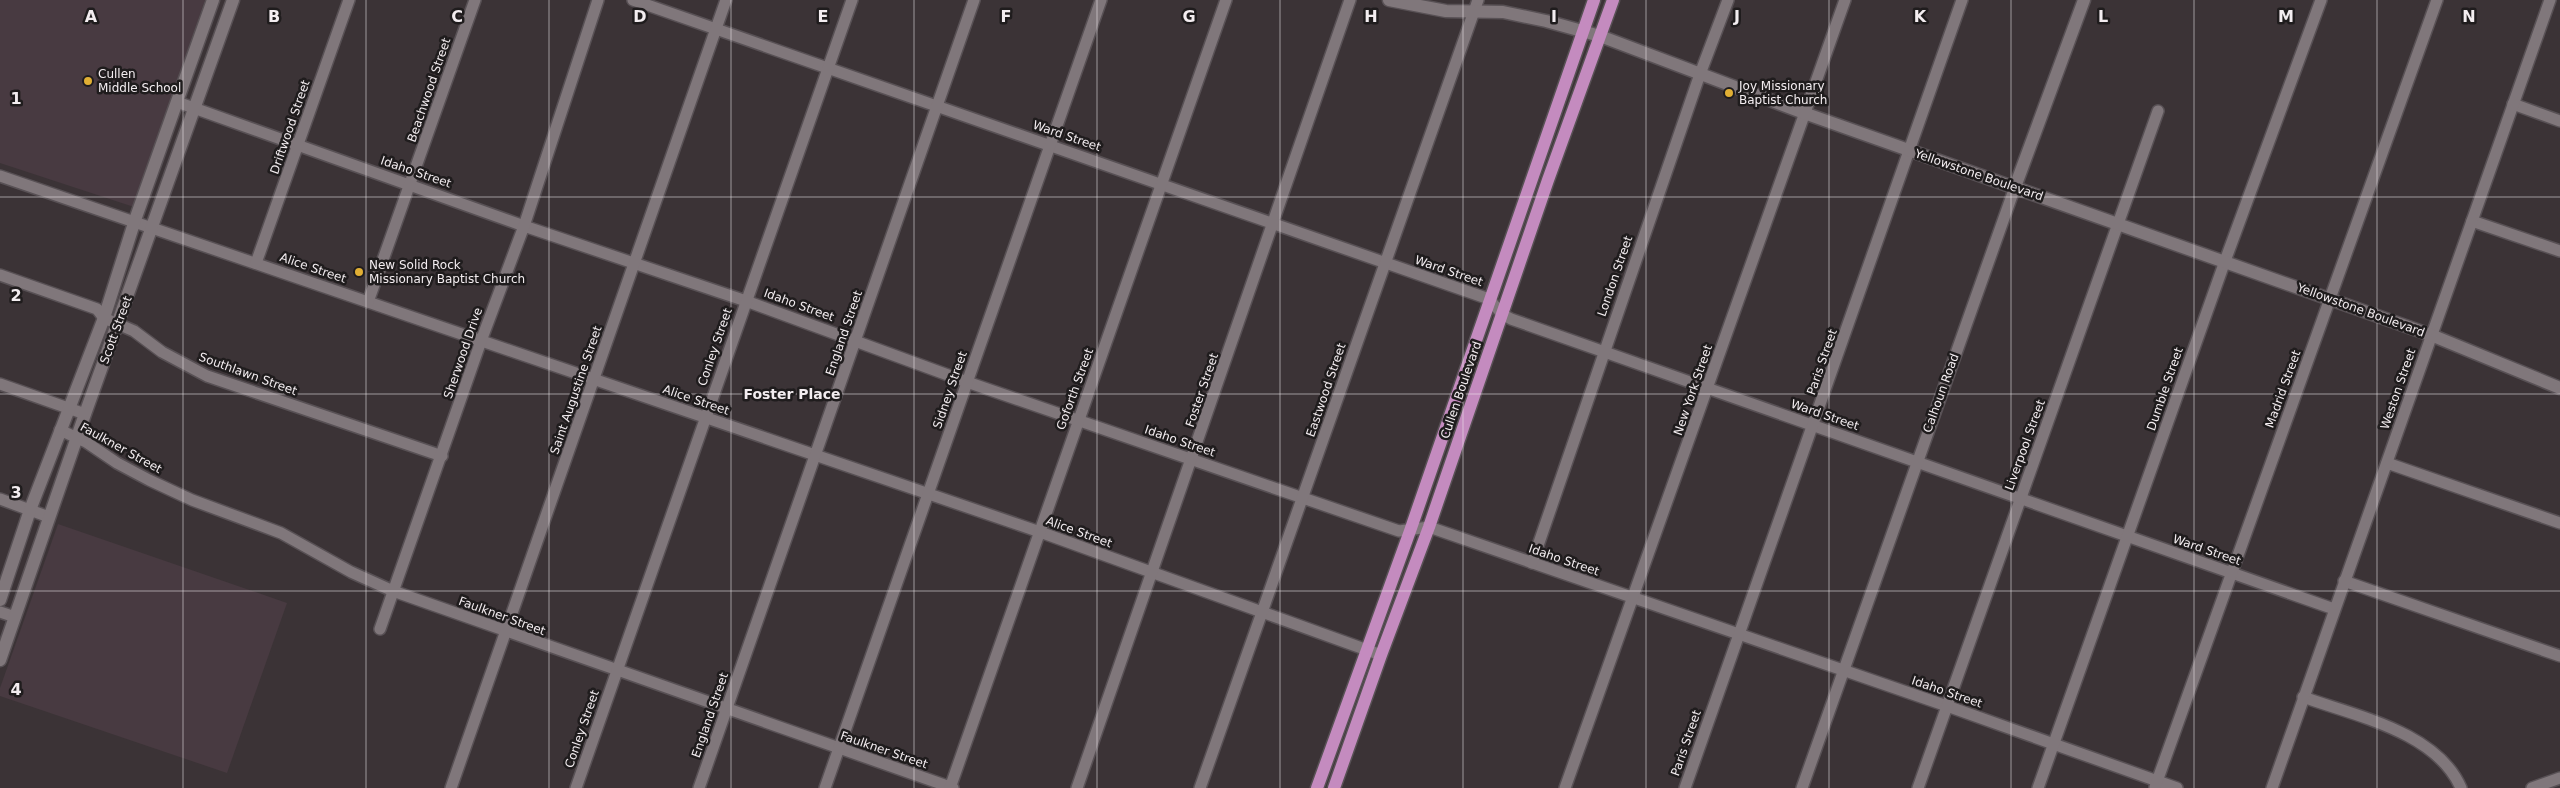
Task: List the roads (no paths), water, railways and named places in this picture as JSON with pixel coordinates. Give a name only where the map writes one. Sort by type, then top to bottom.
[{"type":"main road","name":"Cullen Boulevard","points":[[1317,788],[1410,531],[1594,0]]},
{"type":"main road","name":"Cullen Boulevard","points":[[1334,788],[1429,527],[1612,0]]},
{"type":"main road","points":[[1534,174],[1548,180]]},
{"type":"main road","points":[[1449,416],[1465,422]]},
{"type":"street","name":"Scott Street","points":[[0,600],[30,510],[104,318],[135,220],[213,0]]},
{"type":"street","name":"Scott Street","points":[[0,660],[85,414],[233,0]]},
{"type":"street","name":"Driftwood Street","points":[[256,263],[350,0]]},
{"type":"street","name":"Beachwood Street","points":[[368,302],[475,0]]},
{"type":"street","name":"Sherwood Drive","points":[[380,629],[481,341],[524,226],[598,0]]},
{"type":"street","name":"Ward Street","points":[[633,0],[829,68],[937,108],[1052,145],[1489,299],[1502,314],[1511,319],[2334,609]]},
{"type":"street","name":"Saint Augustine Street","points":[[450,788],[595,379],[726,0]]},
{"type":"street","name":"Conley Street","points":[[576,788],[852,0]]},
{"type":"street","name":"England Street","points":[[699,788],[817,455],[974,0]]},
{"type":"street","name":"Sidney Street","points":[[825,788],[1052,145],[1101,0]]},
{"type":"street","name":"Goforth Street","points":[[951,788],[1226,0]]},
{"type":"street","name":"Foster Street","points":[[1077,788],[1350,0]]},
{"type":"street","name":"Yellowstone Boulevard","points":[[1389,0],[1446,11],[1476,5],[1600,36],[1804,113],[2431,335],[2560,388]]},
{"type":"street","name":"London Street","points":[[1532,563],[1700,74],[1728,0]]},
{"type":"street","name":"New York Street","points":[[1565,788],[1634,599],[1845,0]]},
{"type":"street","name":"Paris Street","points":[[1685,788],[1814,426],[1962,0]]},
{"type":"street","name":"Calhoun Road","points":[[1802,788],[1916,462],[2084,0]]},
{"type":"street","name":"Dumble Street","points":[[2038,788],[2225,261],[2321,0]]},
{"type":"street","name":"Madrid Street","points":[[2156,784],[2437,0]]},
{"type":"street","name":"Weston Street","points":[[2272,788],[2550,0]]},
{"type":"street","name":"Eastwood Street","points":[[1200,788],[1476,5]]},
{"type":"street","name":"Idaho Street","points":[[177,102],[298,146],[411,184],[524,226],[746,301],[967,382],[1303,498],[1400,531],[1429,527],[1947,706],[2156,784],[2177,788]]},
{"type":"street","points":[[2513,104],[2560,121]]},
{"type":"street","name":"Liverpool Street","points":[[1918,788],[2158,111]]},
{"type":"street","name":"Alice Street","points":[[0,176],[135,220],[481,341],[1040,532],[1381,655]]},
{"type":"street","points":[[2472,220],[2560,252]]},
{"type":"street","name":"Southlawn Street","points":[[0,275],[97,309],[104,318],[118,326],[134,331],[162,352],[207,376],[442,456]]},
{"type":"street","name":"Faulkner Street","points":[[0,384],[85,414]]},
{"type":"street","name":"Faulkner Street","points":[[60,430],[77,437],[149,480],[192,500],[281,533],[351,572],[393,591],[951,788]]},
{"type":"street","points":[[2387,463],[2560,523]]},
{"type":"street","points":[[0,499],[49,516]]},
{"type":"street","points":[[2344,581],[2560,656]]},
{"type":"street","points":[[0,612],[15,617]]},
{"type":"street","points":[[2303,697],[2407,735],[2425,745],[2452,770],[2461,788]]},
{"type":"street","points":[[2532,788],[2560,778]]},
{"type":"place","name":"Cullen Middle School","points":[[88,81]]},
{"type":"place","name":"Joy Missionary Baptist Church","points":[[1729,93]]},
{"type":"place","name":"New Solid Rock Missionary Baptist Church","points":[[359,272]]},
{"type":"district","name":"Foster Place","points":[[792,394]]}]
